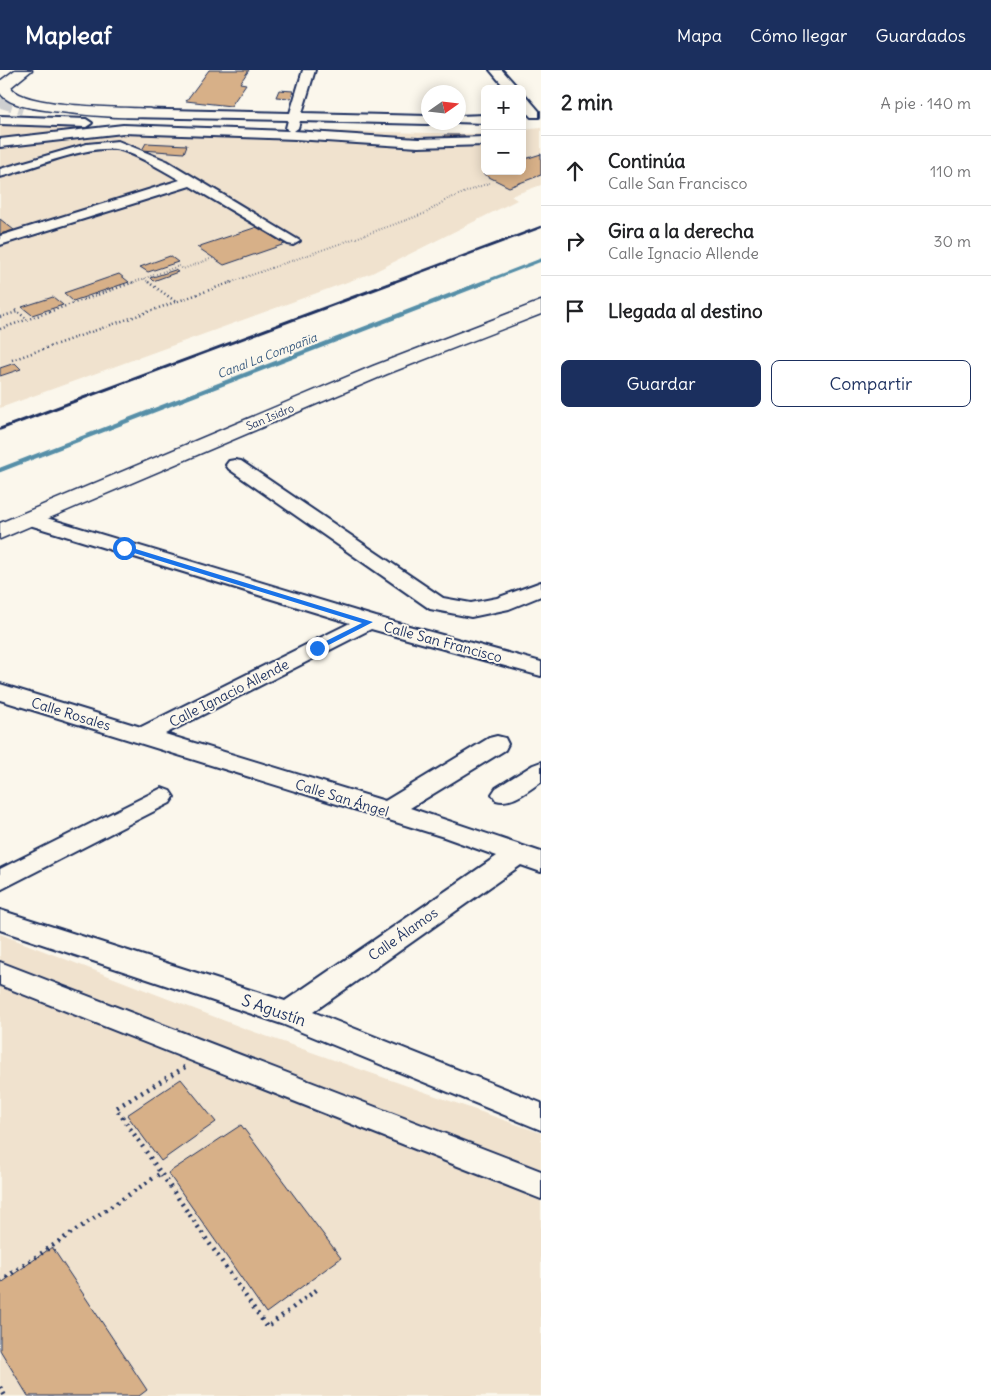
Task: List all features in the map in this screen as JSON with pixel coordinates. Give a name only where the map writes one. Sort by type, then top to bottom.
[{"type":"main road","points":[[26,70],[7,81],[4,87],[6,92],[13,98],[41,105],[151,113]]},
{"type":"main road","name":"San Isidro","points":[[0,532],[380,370],[541,307]]},
{"type":"street","points":[[293,123],[309,70]]},
{"type":"street","points":[[496,70],[509,85]]},
{"type":"street","points":[[526,105],[534,117]]},
{"type":"street","points":[[23,108],[80,113],[151,113],[293,123],[421,120]]},
{"type":"street","points":[[466,120],[481,119]]},
{"type":"street","points":[[0,120],[293,123],[481,130]]},
{"type":"street","points":[[0,143],[124,129],[295,135],[426,143],[481,141]]},
{"type":"street","points":[[0,173],[87,148],[109,144],[125,147],[162,164],[293,241]]},
{"type":"street","points":[[0,241],[192,181]]},
{"type":"street","points":[[235,465],[437,604],[472,610],[502,604],[541,588]]},
{"type":"street","name":"Calle San Francisco","points":[[30,519],[369,622],[541,669]]},
{"type":"street","name":"Calle Ignacio Allende","points":[[142,736],[369,622]]},
{"type":"street","name":"Calle Rosales","points":[[0,692],[142,736]]},
{"type":"street","name":"Calle San Ángel","points":[[142,736],[387,811],[530,858]]},
{"type":"street","points":[[387,811],[498,744]]},
{"type":"street","points":[[504,794],[541,771]]},
{"type":"street","points":[[0,880],[162,797]]},
{"type":"street","name":"Calle Álamos","points":[[288,1014],[530,858]]},
{"type":"street","name":"S Agustín","points":[[0,920],[288,1014],[541,1117]]},
{"type":"street","points":[[0,973],[541,1185]]},
{"type":"path","points":[[12,360],[426,213],[446,200],[491,182]]},
{"type":"path","points":[[0,329],[179,266],[183,268],[213,258]]},
{"type":"path","points":[[144,279],[176,301]]},
{"type":"path","points":[[0,318],[16,311],[27,319]]},
{"type":"path","points":[[208,1054],[116,1108],[267,1327],[319,1288]]},
{"type":"path","points":[[0,1281],[161,1173]]},
{"type":"path","points":[[0,1387],[5,1396]]},
{"type":"shaded area","points":[[0,125],[481,134],[481,175],[526,175],[526,130],[541,128],[541,185],[511,196],[517,200],[372,273],[0,408]]},
{"type":"shaded area","points":[[0,934],[246,1029],[541,1133],[541,1396],[0,1396]]},
{"type":"building","points":[[209,70],[249,70],[240,83],[246,84],[231,106],[186,101]]},
{"type":"building","points":[[279,90],[293,91],[291,98],[276,97]]},
{"type":"building","points":[[444,135],[464,135],[465,138],[445,138]]},
{"type":"building","points":[[146,143],[187,145],[184,153],[142,150]]},
{"type":"building","points":[[541,154],[541,175],[509,187],[485,175],[526,175],[526,159]]},
{"type":"building","points":[[0,219],[14,230],[0,234]]},
{"type":"building","points":[[257,227],[285,244],[224,265],[197,247]]},
{"type":"building","points":[[170,256],[178,262],[148,272],[140,267]]},
{"type":"building","points":[[175,270],[178,272],[153,281],[150,278]]},
{"type":"building","points":[[119,274],[129,282],[73,301],[64,293]]},
{"type":"building","points":[[53,297],[63,305],[32,315],[22,307]]},
{"type":"building","points":[[15,363],[21,369],[0,376],[0,368]]},
{"type":"building","points":[[181,1079],[216,1122],[161,1161],[127,1115]]},
{"type":"building","points":[[241,1125],[341,1258],[266,1313],[168,1173]]},
{"type":"building","points":[[52,1247],[147,1390],[139,1396],[28,1396],[0,1350],[0,1284]]},
{"type":"waterway","name":"Canal La Compañia","points":[[482,283],[541,260]]},
{"type":"waterway","name":"Canal La Compañia","points":[[0,470],[485,282]]},
{"type":"tunnel","points":[[0,101],[23,108]]},
{"type":"railway","points":[[391,283],[541,227]]},
{"type":"railway","points":[[0,429],[394,282]]},
{"type":"route","points":[[124,548],[369,622],[317,648]]}]
